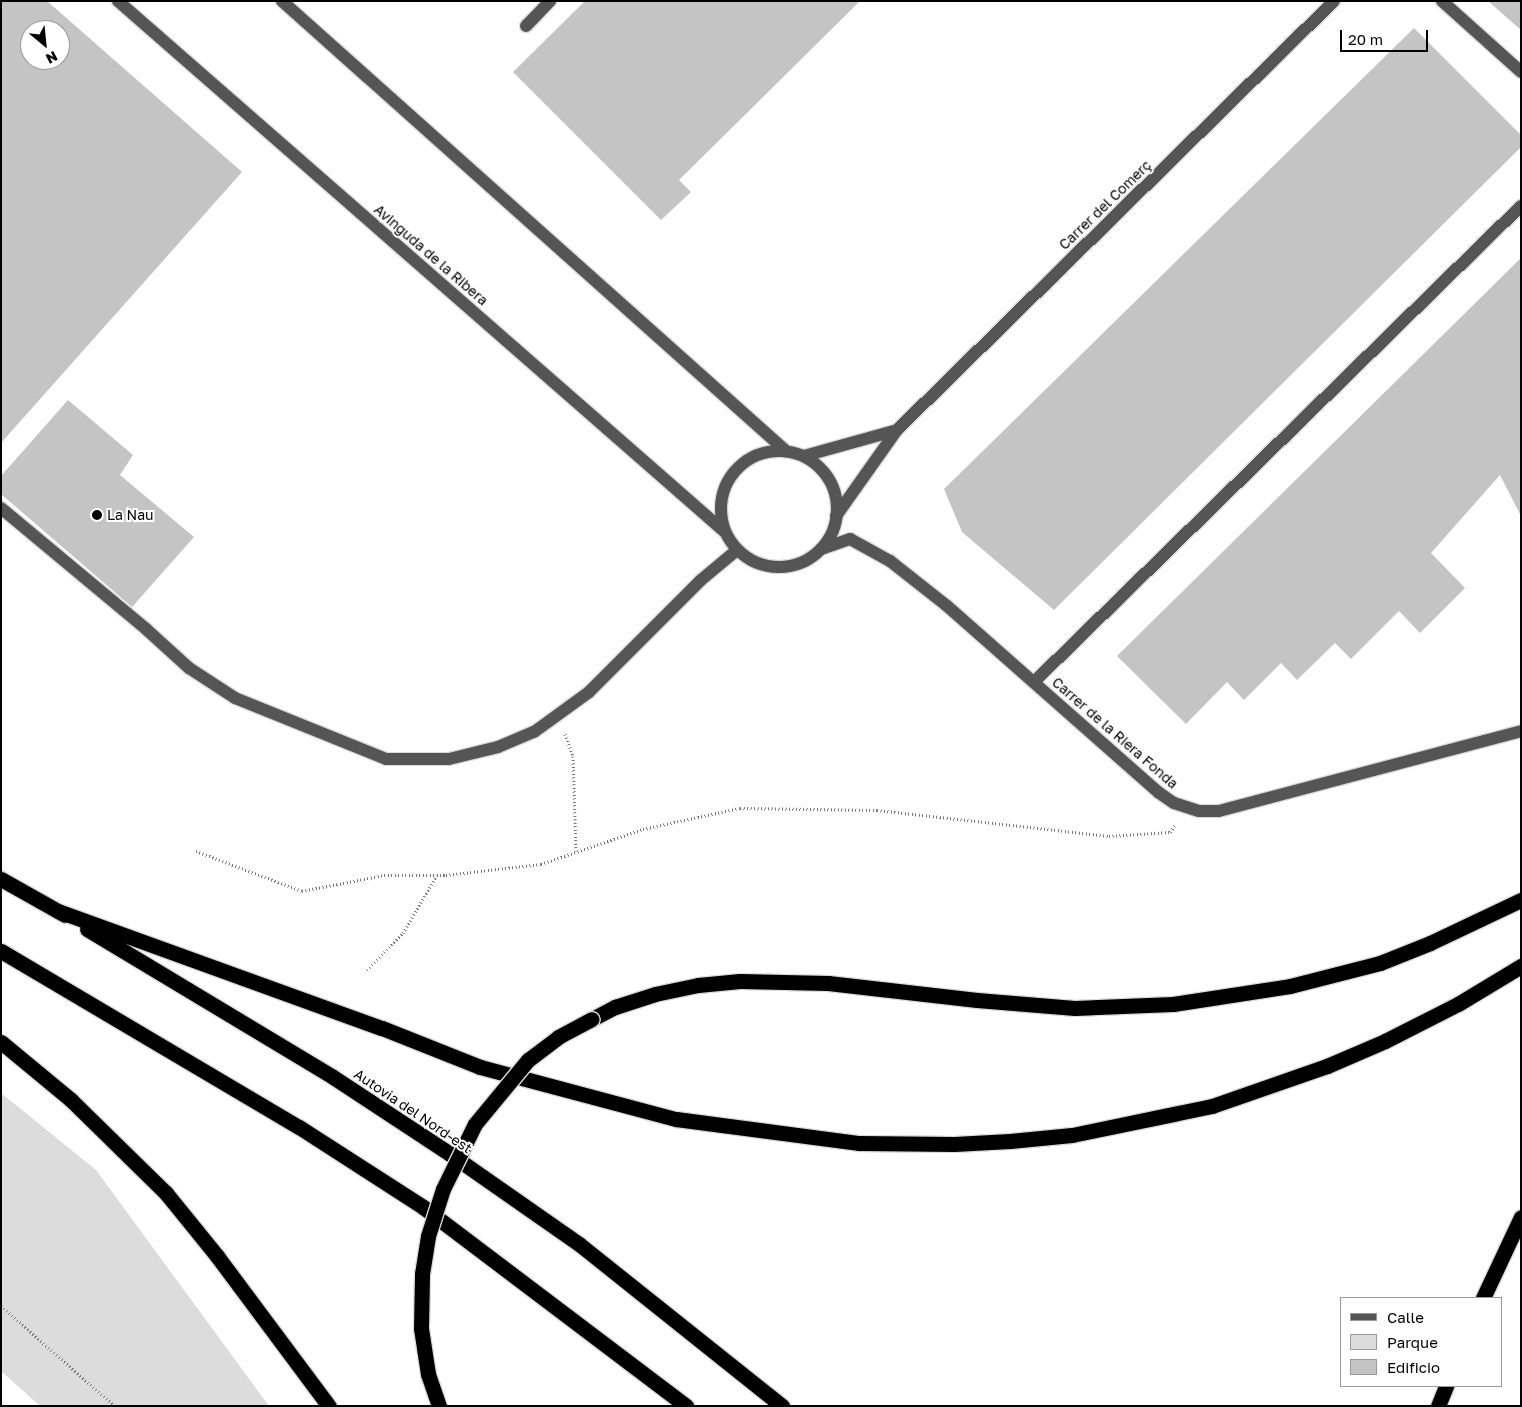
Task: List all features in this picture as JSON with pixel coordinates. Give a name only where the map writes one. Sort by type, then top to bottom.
[{"type":"highway","name":"Autovia del Nord-est","points":[[1,880],[58,911],[333,1077],[450,1154],[579,1244],[782,1406]]},
{"type":"highway","points":[[439,1406],[428,1374],[422,1328],[422,1274],[428,1236],[443,1189],[475,1124],[528,1060],[558,1037],[615,1007],[655,994],[698,985],[740,981],[828,983],[978,1000],[1075,1008],[1173,1004],[1290,986],[1380,963],[1430,943],[1521,900]]},
{"type":"highway","points":[[58,911],[382,1028],[489,1070],[676,1119],[859,1143],[954,1144],[1010,1142],[1072,1135],[1212,1106],[1327,1066],[1385,1041],[1458,1004],[1521,966]]},
{"type":"highway","points":[[1,951],[299,1127],[423,1207],[686,1406]]},
{"type":"highway","points":[[1,1042],[71,1100],[166,1193],[217,1256],[329,1406]]},
{"type":"highway","points":[[1483,1297],[1521,1217]]},
{"type":"highway","points":[[1438,1406],[1446,1387]]},
{"type":"street","points":[[282,1],[786,451]]},
{"type":"street","points":[[526,26],[550,1]]},
{"type":"street","name":"Carrer del Comerç","points":[[836,516],[897,430],[1334,1]]},
{"type":"street","points":[[1442,1],[1521,72]]},
{"type":"street","name":"Avinguda de la Ribera","points":[[121,2],[725,532]]},
{"type":"street","points":[[1034,682],[1521,206]]},
{"type":"street","name":"Carrer del Comerç","points":[[804,456],[897,430]]},
{"type":"street","points":[[786,451],[804,456],[819,466],[830,481],[836,498],[836,516],[832,534],[821,549],[806,560],[788,566],[770,566],[752,561],[737,550],[725,532],[720,515],[722,498],[727,482],[738,467],[752,457],[768,452],[786,451]]},
{"type":"street","points":[[1,508],[146,629],[189,668],[235,698],[386,759],[449,759],[498,747],[534,732],[589,692],[701,580],[737,550]]},
{"type":"street","name":"Carrer de la Riera Fonda","points":[[821,549],[850,539],[890,561],[946,605],[1158,792],[1174,803],[1198,811],[1219,811],[1521,732]]},
{"type":"path","points":[[558,714],[572,756],[576,851]]},
{"type":"path","points":[[196,851],[302,891],[384,875],[437,875],[540,864],[643,829],[740,808],[877,810],[1110,836],[1170,832],[1186,807]]},
{"type":"path","points":[[367,970],[403,933],[437,875]]},
{"type":"path","points":[[1,1306],[115,1406]]},
{"type":"green space","points":[[1,1093],[96,1170],[269,1406],[40,1406],[1,1371]]},
{"type":"building","points":[[1,1],[47,1],[69,20],[20,20],[20,70],[70,70],[70,21],[242,172],[1,443]]},
{"type":"building","points":[[585,1],[860,1],[679,180],[691,192],[661,220],[513,72]]},
{"type":"building","points":[[1488,1],[1521,1],[1521,30]]},
{"type":"building","points":[[1414,28],[1521,135],[1521,147],[1054,610],[962,532],[944,489]]},
{"type":"building","points":[[1521,258],[1521,516],[1500,475],[1431,553],[1465,588],[1420,633],[1399,611],[1351,659],[1335,643],[1297,680],[1281,663],[1244,700],[1227,682],[1186,724],[1117,656]]},
{"type":"building","name":"La Nau","points":[[68,400],[133,455],[120,475],[194,537],[132,607],[1,494],[1,476]]},
{"type":"place","name":"La Nau","points":[[97,515]]}]
